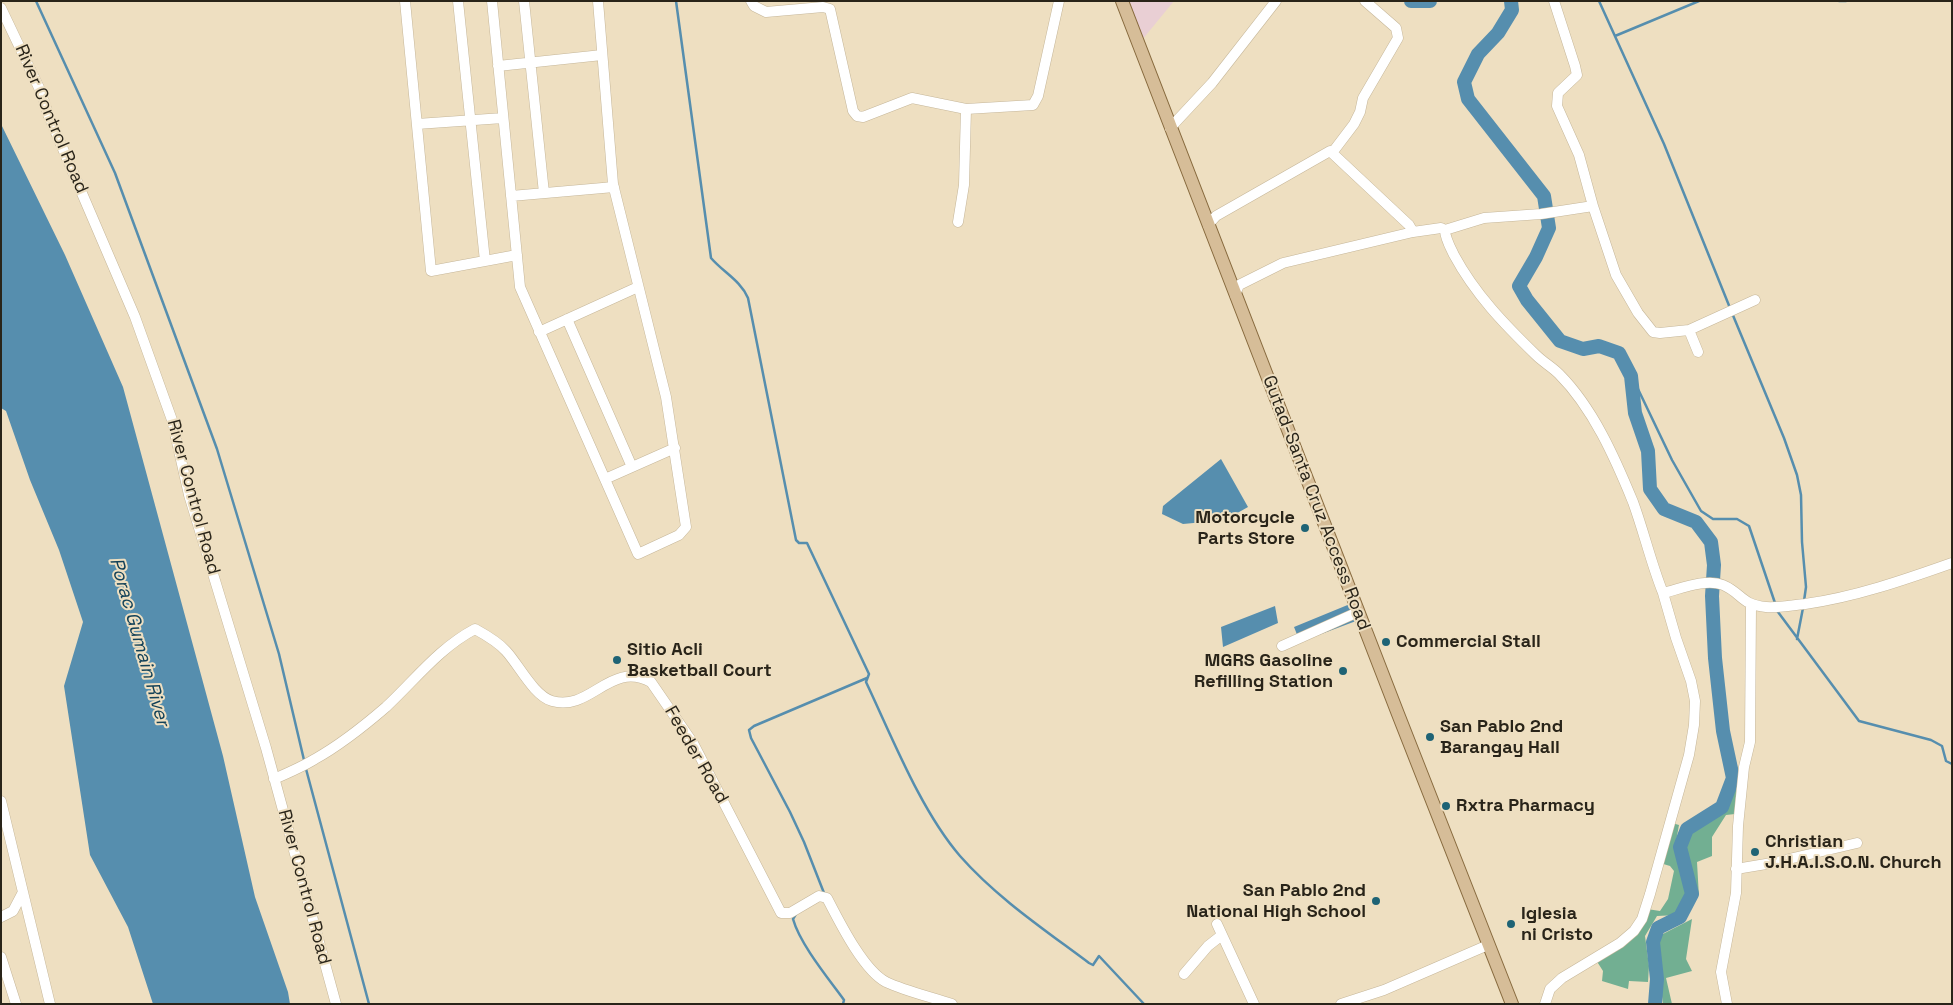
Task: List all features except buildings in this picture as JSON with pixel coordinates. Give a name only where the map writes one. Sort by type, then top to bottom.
[{"type":"main road","name":"Gutad-Santa Cruz Access Road","points":[[1122,1],[1512,1004]]},
{"type":"street","points":[[405,1],[431,271],[517,255]]},
{"type":"street","points":[[458,1],[485,261]]},
{"type":"street","points":[[492,1],[520,287],[638,554],[679,535],[686,527],[666,397],[614,187],[598,1]]},
{"type":"street","points":[[524,1],[544,193]]},
{"type":"street","points":[[751,1],[754,6],[766,12],[822,7],[830,9],[853,111],[857,116],[863,117],[912,98],[966,109],[1033,105],[1038,96],[1059,1]]},
{"type":"street","points":[[1170,128],[1212,83],[1276,1]]},
{"type":"street","points":[[1332,153],[1354,124],[1360,112],[1363,98],[1398,38],[1396,28],[1365,1]]},
{"type":"street","points":[[1554,1],[1576,66],[1576,76],[1558,93],[1557,106],[1580,155],[1590,206],[1616,274],[1638,313],[1653,332],[1689,330],[1755,300]]},
{"type":"street","name":"River Control Road","points":[[1,8],[41,92],[48,114],[136,317],[170,413],[190,495],[274,779],[336,1004]]},
{"type":"street","points":[[498,66],[602,56]]},
{"type":"street","points":[[958,222],[964,185],[966,109]]},
{"type":"street","points":[[417,124],[503,118]]},
{"type":"street","points":[[1208,225],[1216,216],[1288,177],[1330,151],[1409,224],[1413,232]]},
{"type":"street","points":[[511,196],[614,187]]},
{"type":"street","points":[[1235,294],[1239,285],[1283,263],[1413,232],[1441,228],[1445,230],[1484,218],[1541,214],[1590,206]]},
{"type":"street","points":[[1445,230],[1449,244],[1464,274],[1494,313],[1579,396],[1605,442],[1633,503],[1691,681],[1695,701],[1694,725],[1689,755],[1642,919],[1634,931],[1620,943],[1562,978],[1550,989],[1545,1004]]},
{"type":"street","points":[[539,332],[638,287]]},
{"type":"street","points":[[567,319],[632,467]]},
{"type":"street","points":[[1689,330],[1698,352]]},
{"type":"street","points":[[605,479],[675,448]]},
{"type":"street","points":[[1663,593],[1705,584],[1721,584],[1751,605],[1784,606],[1824,601],[1891,584],[1952,563]]},
{"type":"street","points":[[1727,1004],[1721,972],[1736,893],[1736,869],[1744,767],[1750,742],[1749,636],[1751,605]]},
{"type":"street","points":[[1282,646],[1358,612]]},
{"type":"street","name":"Feeder Road","points":[[274,779],[316,759],[352,735],[386,706],[438,654],[461,637],[475,630],[488,636],[505,650],[539,694],[551,701],[565,703],[580,701],[618,678],[634,676],[644,678],[651,682],[693,743],[781,913],[790,913],[819,896],[827,898],[841,926],[876,975],[886,982],[952,1004]]},
{"type":"street","points":[[1,801],[50,1004]]},
{"type":"street","points":[[1736,869],[1772,863],[1857,843]]},
{"type":"street","points":[[1,917],[13,911],[23,892]]},
{"type":"street","points":[[1217,924],[1254,1004]]},
{"type":"street","points":[[1184,974],[1208,946],[1222,935]]},
{"type":"street","points":[[1342,1004],[1384,990],[1488,945]]},
{"type":"street","points":[[1,957],[16,1004]]},
{"type":"shaded area","points":[[1127,1],[1174,1],[1142,40]]},
{"type":"green space","points":[[1737,779],[1735,814],[1726,815],[1712,837],[1712,856],[1697,862],[1699,897],[1684,847],[1691,831],[1728,806]]},
{"type":"green space","points":[[1672,823],[1679,825],[1675,847],[1688,892],[1678,915],[1657,916],[1645,936],[1649,966],[1648,982],[1629,981],[1628,989],[1602,981],[1603,971],[1596,960],[1620,944],[1647,909],[1660,911],[1668,899],[1674,871],[1670,866],[1660,863]]},
{"type":"green space","points":[[1692,919],[1686,959],[1692,971],[1666,978],[1672,1004],[1663,1004],[1659,973],[1661,963],[1658,945],[1659,936]]},
{"type":"water","name":"Porac Gumain River","points":[[1,124],[65,255],[123,387],[223,756],[255,897],[288,992],[290,1004],[153,1004],[128,927],[90,855],[64,686],[83,622],[59,550],[30,480],[6,411],[1,408]]},
{"type":"water","points":[[1221,459],[1248,507],[1225,520],[1183,524],[1162,514],[1163,506]]},
{"type":"water","points":[[1350,604],[1356,621],[1300,642],[1294,627]]},
{"type":"water","points":[[1275,606],[1278,623],[1223,647],[1221,627]]},
{"type":"waterway","points":[[36,1],[115,173],[217,449],[279,654],[304,760]]},
{"type":"waterway","points":[[676,1],[711,258],[741,287],[748,298],[796,540],[799,543],[807,543],[869,674],[866,682],[908,773],[946,838],[974,871],[1005,900],[1089,963],[1093,965],[1099,956],[1144,1004]]},
{"type":"waterway","points":[[1411,1],[1430,1]]},
{"type":"waterway","points":[[1511,1],[1512,10],[1498,33],[1478,54],[1464,82],[1468,99],[1544,196],[1549,228],[1536,257],[1519,286],[1527,300],[1560,341],[1583,349],[1599,346],[1619,353],[1631,376],[1635,413],[1648,451],[1650,489],[1664,509],[1696,522],[1711,542],[1714,565],[1712,596],[1715,658],[1723,731],[1733,778],[1722,807],[1687,829],[1680,847],[1692,894],[1680,917],[1658,928],[1653,942],[1657,979],[1655,1004]]},
{"type":"waterway","points":[[1599,1],[1664,144],[1730,308]]},
{"type":"waterway","points":[[1615,36],[1699,1]]},
{"type":"waterway","points":[[1839,1],[1846,1]]},
{"type":"waterway","points":[[1732,313],[1784,438],[1797,475],[1801,495],[1802,542],[1806,587],[1804,601]]},
{"type":"waterway","points":[[1632,384],[1638,389],[1672,460],[1701,511],[1713,519],[1737,519],[1749,526],[1775,603]]},
{"type":"waterway","points":[[1797,639],[1803,608]]},
{"type":"waterway","points":[[1778,612],[1859,721],[1931,740],[1942,746],[1946,761],[1952,764]]},
{"type":"waterway","points":[[824,893],[804,842],[751,738],[749,730],[754,726],[867,678]]},
{"type":"waterway","points":[[306,769],[369,1004]]},
{"type":"waterway","points":[[796,914],[793,919],[802,939],[815,961],[844,1000],[843,1004]]},
{"type":"place","name":"Motorcycle Parts Store","points":[[1305,528]]},
{"type":"place","name":"Commercial Stall","points":[[1386,642]]},
{"type":"place","name":"Sitio Acli Basketball Court","points":[[617,660]]},
{"type":"place","name":"MGRS Gasoline Refilling Station","points":[[1343,671]]},
{"type":"place","name":"San Pablo 2nd Barangay Hall","points":[[1430,737]]},
{"type":"place","name":"Rxtra Pharmacy","points":[[1446,806]]},
{"type":"place","name":"Christian J.H.A.I.S.O.N. Church","points":[[1755,852]]},
{"type":"place","name":"San Pablo 2nd National High School","points":[[1376,901]]},
{"type":"place","name":"Iglesia ni Cristo","points":[[1511,924]]}]
